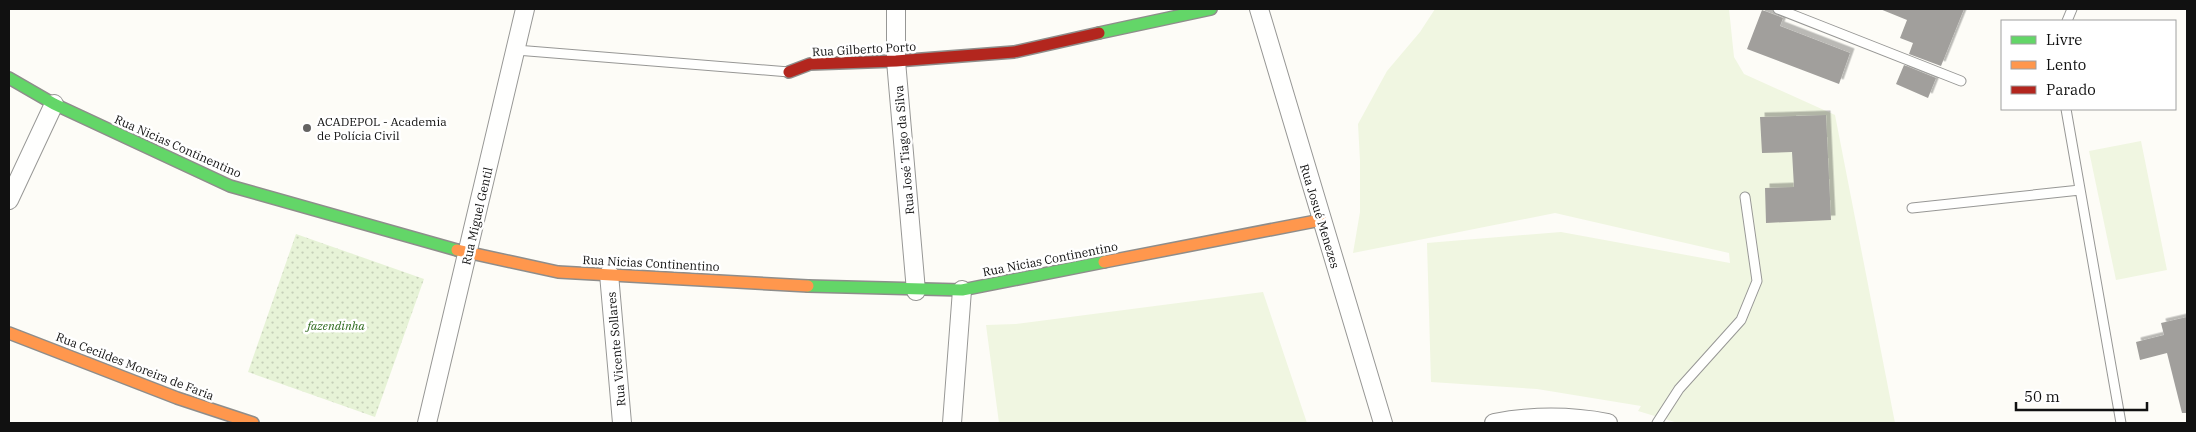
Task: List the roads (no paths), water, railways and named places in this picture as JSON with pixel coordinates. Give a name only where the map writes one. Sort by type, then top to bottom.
[{"type":"street","name":"Rua Miguel Gentil","points":[[427,423],[525,9]]},
{"type":"street","name":"Rua José Tiago da Silva","points":[[896,9],[896,61],[916,291]]},
{"type":"street","name":"Rua Gilberto Porto","points":[[789,72],[810,64],[896,61],[1014,52],[1211,9]]},
{"type":"street","name":"Rua Josué Menezes","points":[[1260,9],[1321,220],[1383,423]]},
{"type":"street","name":"Rua Nicias Continentino","points":[[9,78],[54,104],[230,186],[468,253],[558,272],[916,291],[962,290],[1321,220]]},
{"type":"street","points":[[9,200],[54,104]]},
{"type":"street","name":"Rua Vicente Sollares","points":[[609,274],[622,423]]},
{"type":"street","points":[[952,423],[962,290]]},
{"type":"street","name":"Rua Cecildes Moreira de Faria","points":[[9,333],[177,398],[253,423]]},
{"type":"street","points":[[1494,423],[1514,420],[1608,423]]},
{"type":"lane","points":[[1778,9],[1961,81]]},
{"type":"lane","name":"Rua Gilberto Porto","points":[[516,50],[789,72]]},
{"type":"lane","points":[[2066,110],[2121,423]]},
{"type":"lane","points":[[1912,208],[2080,190]]},
{"type":"lane","points":[[1657,423],[1679,388],[1741,320],[1757,281],[1745,197]]},
{"type":"place","name":"ACADEPOL - Academia de Polícia Civil","points":[[307,128]]},
{"type":"park label","name":"fazendinha","points":[[336,325]]}]
